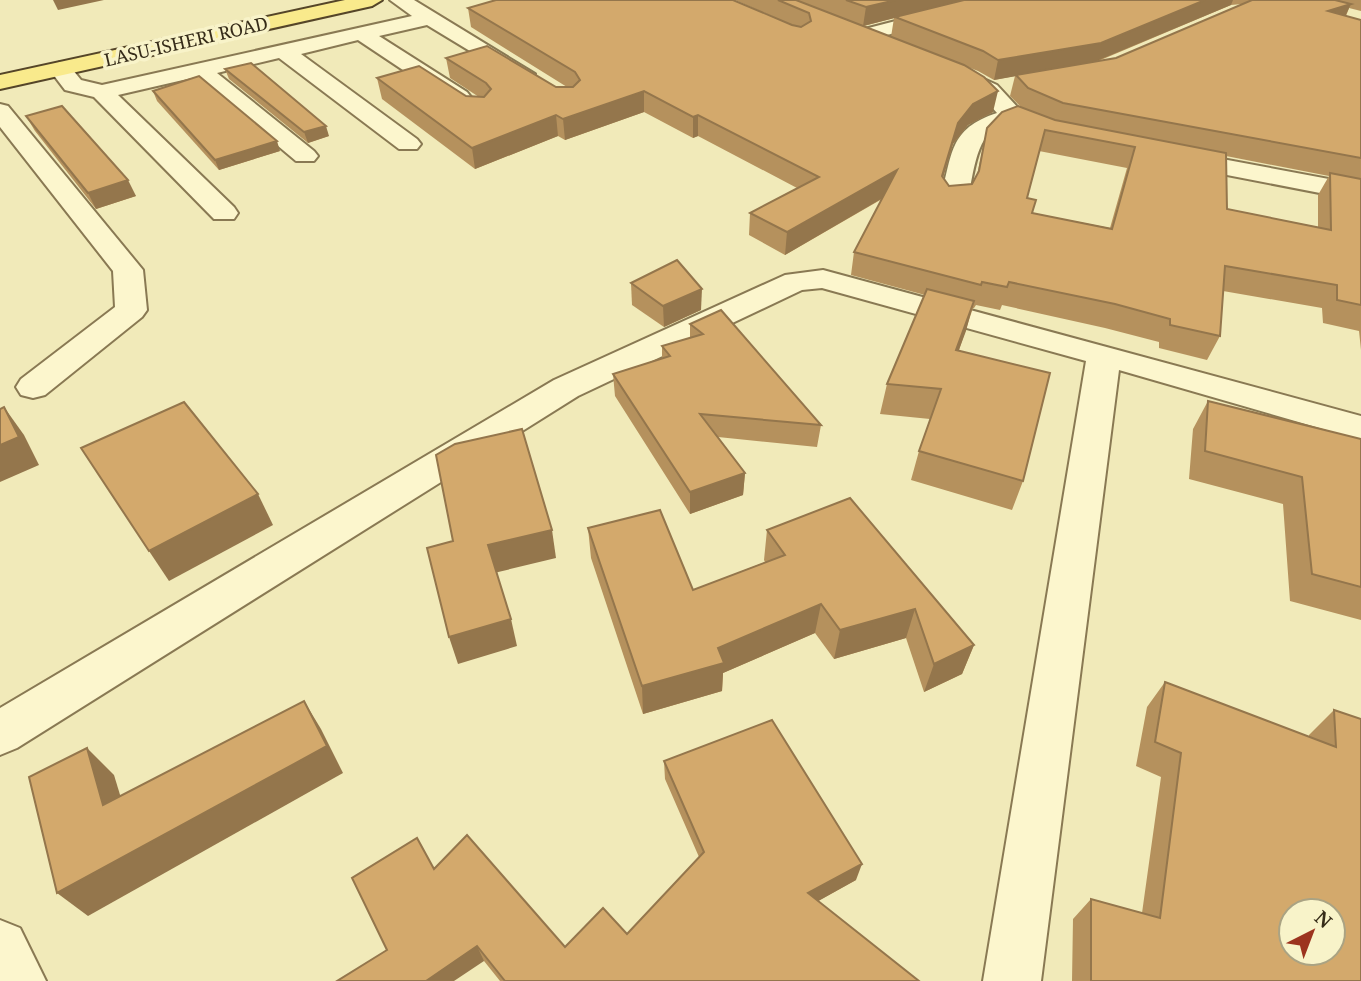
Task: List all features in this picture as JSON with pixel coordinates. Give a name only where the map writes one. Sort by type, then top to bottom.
[{"type":"main road","name":"LASU-ISHERI ROAD","points":[[0,66],[311,0]]},
{"type":"main road","name":"LASU-ISHERI ROAD","points":[[0,82],[372,0]]},
{"type":"street","points":[[400,0],[544,86]]},
{"type":"street","points":[[860,36],[1000,0]]},
{"type":"street","points":[[60,69],[73,85],[102,92],[203,72],[430,18]]},
{"type":"street","points":[[835,26],[897,50]]},
{"type":"street","points":[[364,35],[479,110]]},
{"type":"street","points":[[286,52],[408,144]]},
{"type":"street","points":[[933,64],[989,90],[1013,116],[1049,132],[1074,138]]},
{"type":"street","points":[[203,72],[305,156]]},
{"type":"street","points":[[989,90],[1014,86]]},
{"type":"street","points":[[102,92],[223,213]]},
{"type":"street","points":[[0,112],[128,270],[131,310],[33,387]]},
{"type":"street","points":[[954,199],[970,137],[982,126],[1013,116]]},
{"type":"street","points":[[1151,154],[1361,194]]},
{"type":"street","points":[[0,733],[566,388],[796,281],[823,279],[1361,428]]},
{"type":"street","points":[[1012,981],[1104,355]]},
{"type":"street","points":[[0,948],[17,981]]},
{"type":"building","points":[[496,0],[733,0],[801,27],[811,21],[809,13],[778,0],[796,0],[964,65],[984,77],[998,91],[973,104],[958,123],[942,176],[949,186],[972,184],[979,171],[987,128],[1002,112],[1018,106],[1055,120],[1226,153],[1227,209],[1331,230],[1330,173],[1361,179],[1361,305],[1337,300],[1337,285],[1225,266],[1220,336],[1170,325],[1170,319],[1115,304],[1009,282],[1007,287],[982,282],[981,285],[854,252],[897,170],[787,232],[750,213],[819,177],[698,115],[693,117],[644,91],[563,119],[556,115],[472,148],[377,78],[419,66],[466,96],[484,97],[491,89],[486,83],[446,58],[487,46],[556,87],[573,87],[580,80],[575,72],[468,8]],"holes":[[[1045,130],[1135,147],[1112,229],[1032,213],[1036,200],[1027,198]]]},
{"type":"building","points":[[846,0],[896,0],[866,7]]},
{"type":"building","points":[[964,0],[1205,0],[1101,43],[998,60],[983,51],[895,17]]},
{"type":"building","points":[[1252,0],[1335,0],[1351,4],[1328,11],[1361,20],[1361,158],[1063,103],[1028,88],[1016,75],[1116,58]]},
{"type":"building","points":[[251,63],[326,126],[304,132],[225,69]]},
{"type":"building","points":[[199,76],[277,141],[215,160],[153,91]]},
{"type":"building","points":[[62,106],[128,180],[88,193],[26,116]]},
{"type":"building","points":[[677,260],[702,289],[663,306],[631,283]]},
{"type":"building","points":[[927,289],[974,301],[956,350],[1050,373],[1023,481],[919,451],[941,389],[887,384]]},
{"type":"building","points":[[721,310],[821,425],[700,414],[745,473],[690,492],[613,374],[670,356],[662,346],[703,334],[690,324]]},
{"type":"building","points":[[1208,401],[1361,439],[1361,587],[1312,574],[1302,477],[1205,451]]},
{"type":"building","points":[[184,402],[258,494],[149,551],[81,448]]},
{"type":"building","points":[[4,407],[19,437],[0,445],[0,409]]},
{"type":"building","points":[[522,429],[552,530],[488,545],[511,619],[449,637],[427,548],[453,541],[436,455],[455,444]]},
{"type":"building","points":[[850,498],[974,645],[934,664],[915,609],[840,630],[821,604],[718,648],[724,663],[642,686],[588,528],[660,510],[693,590],[785,555],[767,530]]},
{"type":"building","points":[[1165,682],[1336,747],[1334,710],[1361,719],[1361,981],[1091,981],[1091,899],[1160,918],[1181,753],[1155,742]]},
{"type":"building","points":[[304,701],[327,746],[57,893],[29,777],[87,748],[103,805]]},
{"type":"building","points":[[772,720],[862,864],[808,893],[919,981],[505,981],[477,946],[426,981],[337,981],[387,950],[352,878],[417,838],[434,869],[467,835],[565,947],[603,908],[627,934],[704,852],[664,761]]}]
